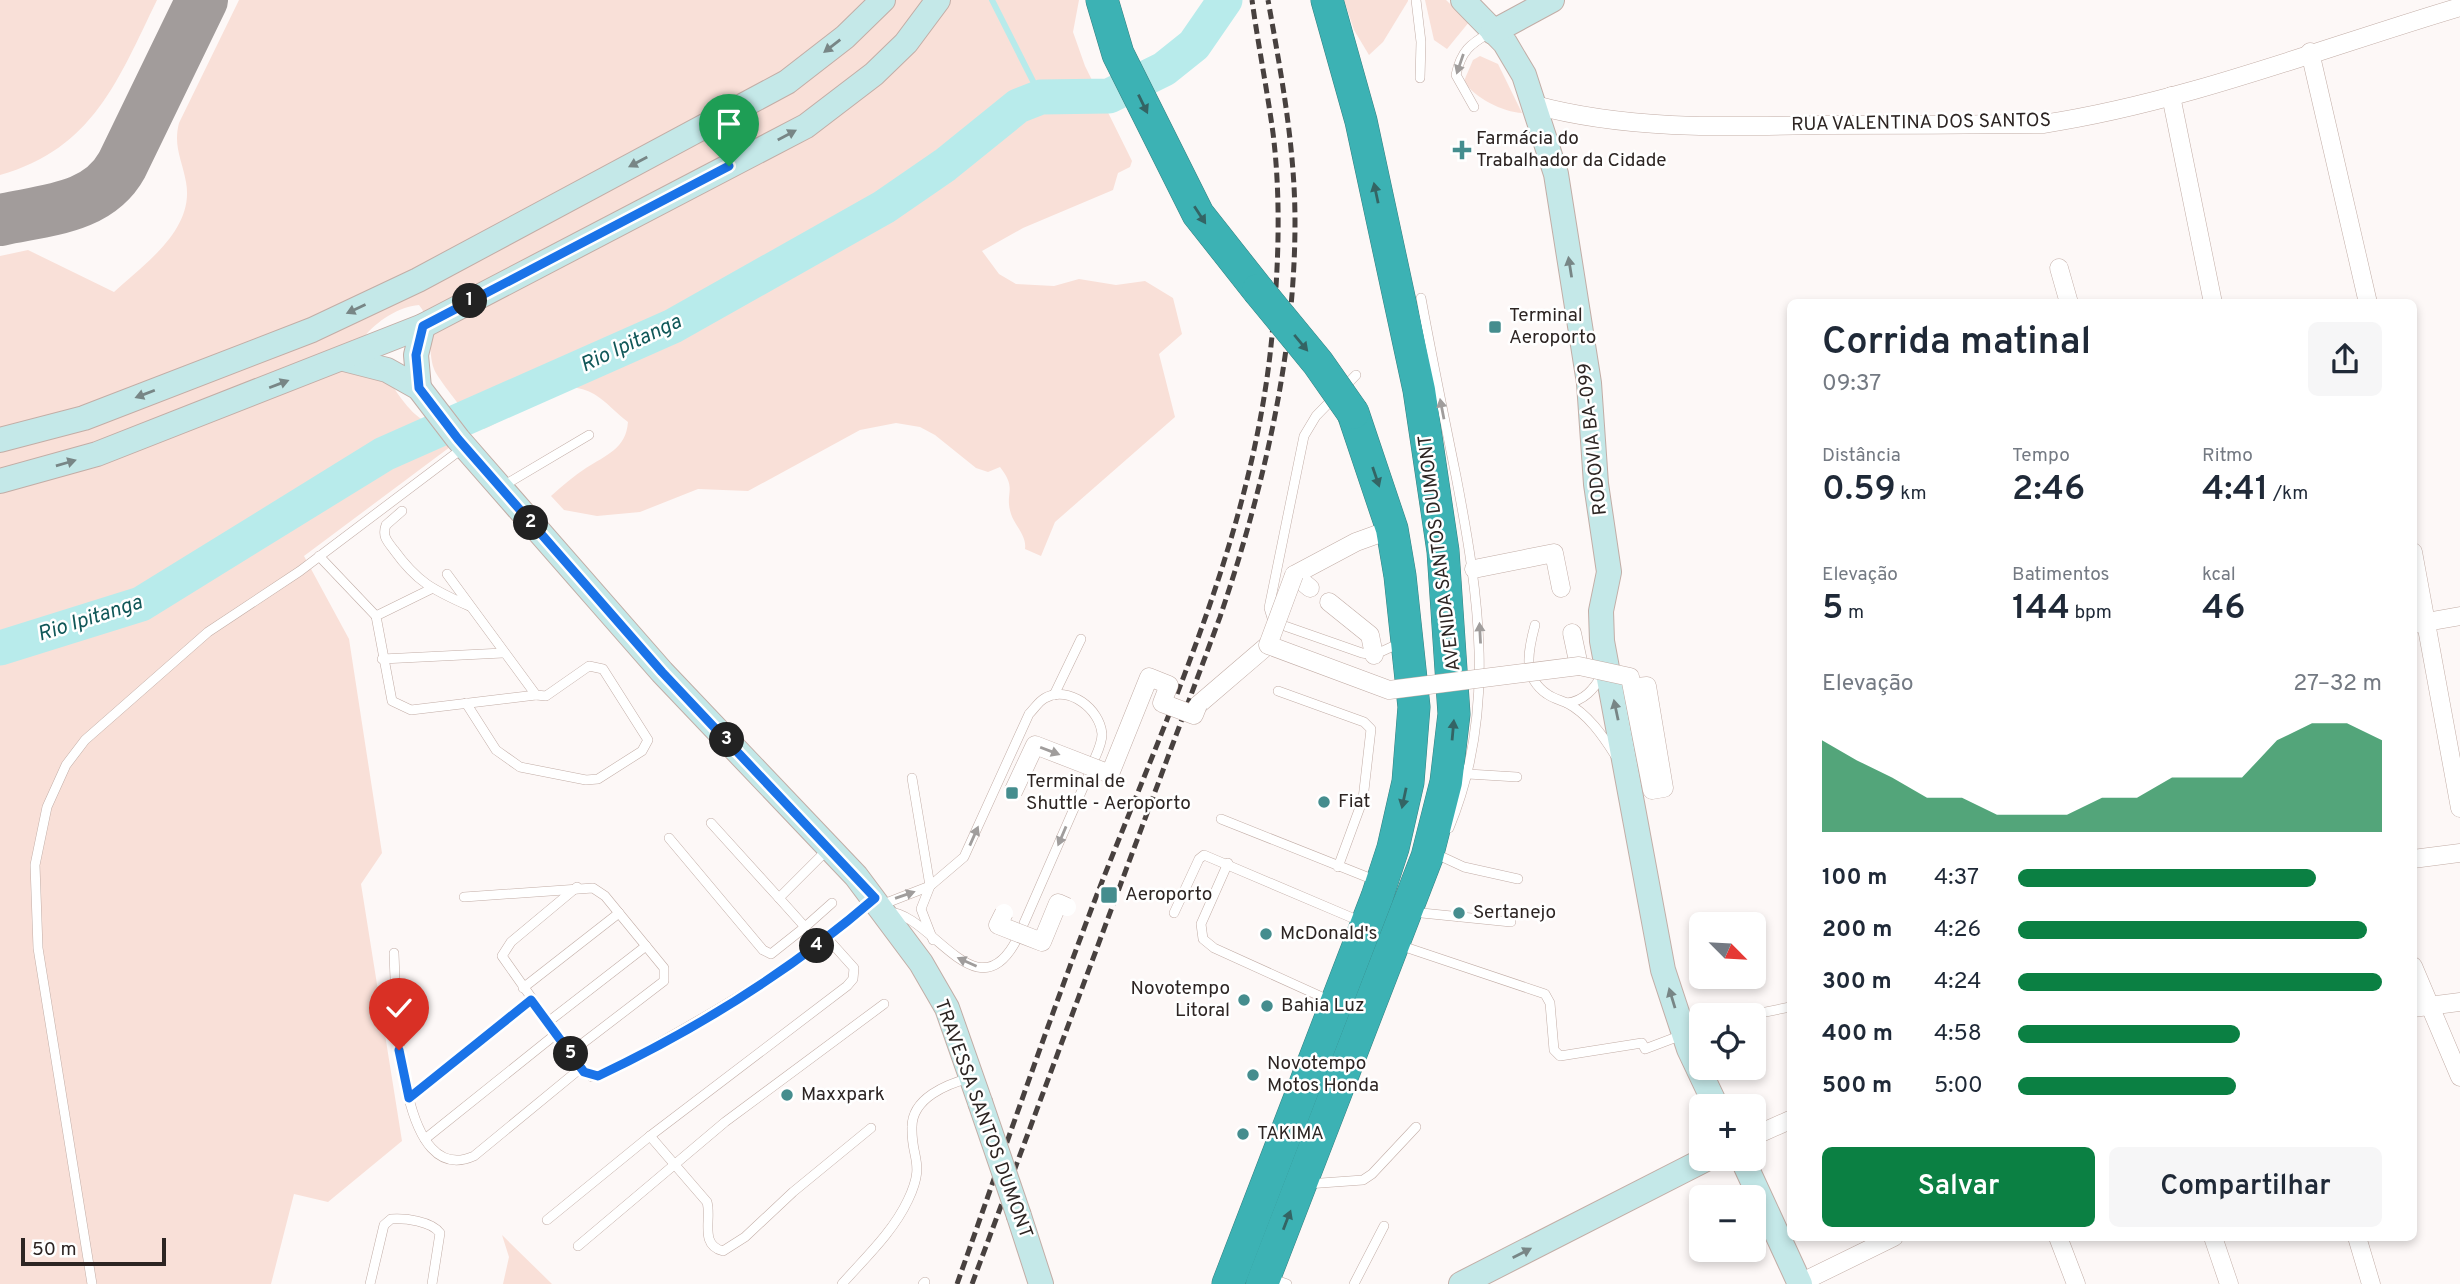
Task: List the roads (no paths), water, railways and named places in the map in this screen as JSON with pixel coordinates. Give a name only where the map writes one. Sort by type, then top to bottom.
[{"type":"highway","points":[[1102,0],[1118,54],[1198,214],[1318,363],[1353,413],[1392,529],[1408,639],[1414,732],[1408,782],[1382,883],[1228,1284]]},
{"type":"highway","name":"AVENIDA SANTOS DUMONT","points":[[1271,1281],[1301,1185],[1438,822],[1453,734],[1455,691],[1443,551],[1419,390],[1361,121],[1329,4]]},
{"type":"main road","points":[[0,440],[84,418],[312,330],[418,281],[787,82],[845,37],[883,0]]},
{"type":"main road","points":[[0,481],[97,454],[423,326],[806,126],[874,74],[906,43],[938,0]]},
{"type":"main road","name":"RODOVIA BA-099","points":[[1463,0],[1505,43],[1524,75],[1556,174],[1589,383],[1596,484],[1609,572],[1601,619],[1605,658],[1663,970],[1711,1094]]},
{"type":"main road","points":[[1493,32],[1552,0]]},
{"type":"main road","points":[[423,326],[416,355],[423,393]]},
{"type":"main road","name":"TRAVESSA SANTOS DUMONT","points":[[344,359],[387,370],[423,393],[461,443],[662,672],[829,847],[880,905],[947,1007],[1041,1284]]},
{"type":"main road","points":[[1461,1284],[1689,1168]]},
{"type":"main road","points":[[1748,1171],[1799,1284]]},
{"type":"street","name":"RUA VALENTINA DOS SANTOS","points":[[1535,105],[1574,116],[1629,122],[1743,126],[2013,124],[2089,117],[2171,96],[2460,7]]},
{"type":"street","points":[[2309,52],[2367,299]]},
{"type":"street","points":[[2171,96],[2212,299]]},
{"type":"street","points":[[2059,268],[2067,299]]},
{"type":"street","points":[[1013,792],[1035,745],[1110,774],[1149,677],[1169,685],[1162,703],[1194,715],[1198,705],[1268,645],[1294,575],[1356,542],[1392,529]]},
{"type":"street","points":[[1474,569],[1554,553],[1561,588]]},
{"type":"street","points":[[1294,575],[1310,588]]},
{"type":"street","points":[[2417,599],[2419,623],[2460,808]]},
{"type":"street","points":[[1329,602],[1370,635],[1374,655]]},
{"type":"street","points":[[2419,623],[2460,616]]},
{"type":"street","points":[[1572,633],[1578,666]]},
{"type":"street","points":[[1268,645],[1389,690],[1578,666],[1630,677],[1652,790],[1664,788],[1647,686],[1637,687],[1654,775]]},
{"type":"street","points":[[2417,858],[2460,853]]},
{"type":"street","points":[[1004,913],[998,925],[1042,942],[1058,903],[1067,907]]},
{"type":"street","points":[[2417,984],[2422,1007],[2460,1077]]},
{"type":"street","points":[[2422,1007],[2460,1002]]},
{"type":"street","points":[[1766,1131],[1787,1121]]},
{"type":"street","points":[[1799,1284],[1886,1241]]},
{"type":"street","points":[[2060,1241],[2076,1284]]},
{"type":"street","points":[[2214,1241],[2229,1284]]},
{"type":"street","points":[[2358,1241],[2371,1284]]},
{"type":"lane","points":[[1416,0],[1420,78]]},
{"type":"lane","points":[[1474,107],[1456,75],[1460,58],[1468,45],[1493,32]]},
{"type":"lane","points":[[1421,298],[1474,569],[1481,673],[1468,774],[1446,835]]},
{"type":"lane","points":[[1356,375],[1316,416],[1304,436],[1269,608],[1272,618],[1282,625],[1374,655],[1408,639]]},
{"type":"lane","points":[[500,487],[589,435]]},
{"type":"lane","points":[[92,1284],[38,948],[35,865],[47,807],[66,765],[85,740],[208,632],[319,556],[461,443]]},
{"type":"lane","points":[[402,512],[386,525],[385,537],[412,575],[431,589],[470,607]]},
{"type":"lane","points":[[319,556],[376,616],[391,701],[397,705],[411,710],[536,695],[546,696],[589,666],[603,669],[648,736],[645,748],[598,779],[586,780],[520,767],[496,750],[466,704]]},
{"type":"lane","points":[[447,574],[536,695]]},
{"type":"lane","points":[[376,616],[431,589]]},
{"type":"lane","points":[[1535,625],[1529,648],[1531,674],[1547,694],[1567,703],[1594,726],[1629,777]]},
{"type":"lane","points":[[1054,695],[1081,639]]},
{"type":"lane","points":[[382,659],[503,653]]},
{"type":"lane","points":[[1567,703],[1577,702],[1596,686],[1602,675],[1605,658]]},
{"type":"lane","points":[[1279,691],[1364,722],[1371,729],[1363,799],[1338,867]]},
{"type":"lane","points":[[577,887],[503,951],[503,959],[581,1068],[592,1076],[615,1068],[785,969],[880,905],[930,886],[964,857],[1030,713],[1043,699],[1054,695],[1072,697],[1094,712],[1102,736],[1094,760]]},
{"type":"lane","points":[[1024,923],[1089,774]]},
{"type":"lane","points":[[1468,774],[1517,777]]},
{"type":"lane","points":[[912,778],[930,886],[921,909],[933,940]]},
{"type":"lane","points":[[1221,820],[1382,883]]},
{"type":"lane","points":[[711,823],[805,927]]},
{"type":"lane","points":[[669,838],[767,953],[773,954],[832,903]]},
{"type":"lane","points":[[1441,844],[1411,897],[1511,922]]},
{"type":"lane","points":[[779,898],[829,847]]},
{"type":"lane","points":[[1436,854],[1464,867],[1518,879]]},
{"type":"lane","points":[[1174,912],[1199,859],[1204,855],[1367,924]]},
{"type":"lane","points":[[1228,863],[1201,924],[1203,939],[1214,948],[1335,1003]]},
{"type":"lane","points":[[464,897],[577,887],[593,888],[619,913],[666,972],[664,981],[570,1053]]},
{"type":"lane","points":[[880,905],[907,915],[961,962],[980,968],[1006,958],[1017,939]]},
{"type":"lane","points":[[523,988],[619,913]]},
{"type":"lane","points":[[547,1220],[650,1136],[847,986],[854,968],[828,939]]},
{"type":"lane","points":[[1394,943],[1545,994],[1550,1003],[1554,1050],[1560,1056],[1642,1043],[1644,1049],[1686,1030]]},
{"type":"lane","points":[[548,1023],[646,946]]},
{"type":"lane","points":[[394,953],[399,1050],[409,1098],[425,1139],[445,1158],[462,1162],[492,1143],[581,1068]]},
{"type":"lane","points":[[409,1098],[531,1000]]},
{"type":"lane","points":[[578,1246],[673,1164],[884,1004]]},
{"type":"lane","points":[[1766,1012],[1787,1008]]},
{"type":"lane","points":[[425,1139],[556,1034]]},
{"type":"lane","points":[[842,1284],[889,1230],[908,1201],[919,1165],[912,1126],[915,1112],[925,1100],[944,1087],[972,1078]]},
{"type":"lane","points":[[650,1136],[707,1202],[707,1233],[711,1244],[723,1251],[745,1237],[793,1192],[872,1128]]},
{"type":"lane","points":[[1301,1185],[1363,1180],[1373,1174],[1416,1128]]},
{"type":"lane","points":[[370,1284],[384,1225],[391,1219],[399,1218],[428,1225],[440,1233],[432,1284]]},
{"type":"lane","points":[[1354,1284],[1384,1226]]},
{"type":"waterway","points":[[992,0],[1041,97]]},
{"type":"waterway","name":"Rio Ipitanga","points":[[0,648],[141,604],[384,454],[673,326],[884,207],[945,165],[1018,106],[1041,97],[1109,96],[1164,69],[1194,45],[1225,0]]},
{"type":"railway","points":[[957,1284],[1091,910],[1198,638],[1222,569],[1259,428],[1273,328],[1278,216],[1273,133],[1252,0]]},
{"type":"railway","points":[[972,1284],[1220,617],[1263,472],[1283,372],[1294,272],[1295,222],[1290,138],[1268,0]]},
{"type":"place","name":"Farmácia do Trabalhador da Cidade","points":[[1462,150]]},
{"type":"place","name":"Terminal Aeroporto","points":[[1495,327]]},
{"type":"place","name":"Terminal de Shuttle - Aeroporto","points":[[1012,793]]},
{"type":"place","name":"Fiat","points":[[1324,802]]},
{"type":"place","name":"Aeroporto","points":[[1109,895]]},
{"type":"place","name":"Sertanejo","points":[[1459,913]]},
{"type":"place","name":"McDonald's","points":[[1266,934]]},
{"type":"place","name":"Novotempo Litoral","points":[[1244,1000]]},
{"type":"place","name":"Bahia Luz","points":[[1267,1006]]},
{"type":"place","name":"Novotempo Motos Honda","points":[[1253,1075]]},
{"type":"place","name":"Maxxpark","points":[[787,1095]]},
{"type":"place","name":"TAKIMA","points":[[1243,1134]]}]
